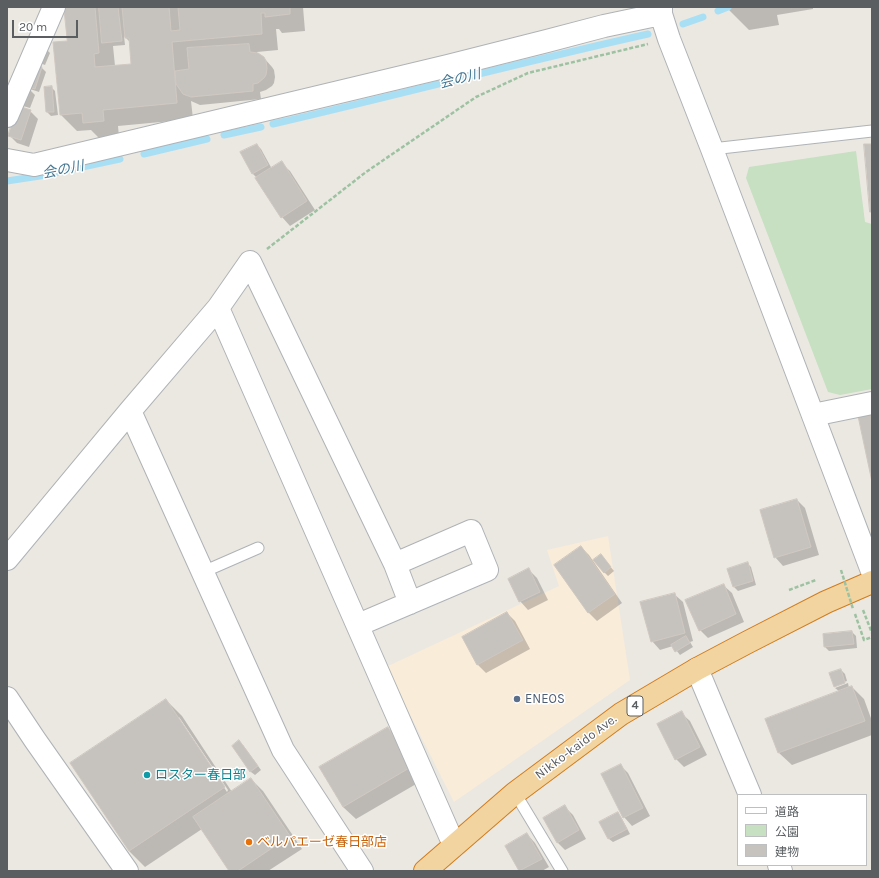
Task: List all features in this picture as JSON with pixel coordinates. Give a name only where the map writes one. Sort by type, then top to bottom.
[{"type":"highway","name":"Nikko-kaido Ave.","points":[[425,871],[515,793],[621,714],[697,669],[754,639],[826,602],[872,582]]},
{"type":"street","points":[[7,116],[54,7]]},
{"type":"street","points":[[7,160],[34,164],[448,66],[661,11],[670,39],[872,571]]},
{"type":"street","points":[[7,559],[218,308],[250,262],[395,564],[410,603]]},
{"type":"street","points":[[218,308],[454,845]]},
{"type":"street","points":[[813,415],[872,403]]},
{"type":"street","points":[[130,411],[283,750],[362,871]]},
{"type":"street","points":[[358,625],[487,570],[471,531],[395,564]]},
{"type":"street","points":[[697,669],[750,794]]},
{"type":"street","points":[[7,698],[127,871]]},
{"type":"lane","points":[[712,149],[872,131]]},
{"type":"lane","points":[[203,572],[258,548]]},
{"type":"lane","points":[[515,793],[562,871]]},
{"type":"path","points":[[250,262],[366,172],[476,97],[528,73],[670,39]]},
{"type":"path","points":[[841,570],[864,640],[872,637]]},
{"type":"path","points":[[863,608],[872,634]]},
{"type":"shaded area","points":[[608,536],[630,680],[454,802],[386,667],[559,586],[547,550]]},
{"type":"green space","points":[[856,151],[865,222],[872,224],[872,389],[840,395],[828,392],[746,178],[749,167]]},
{"type":"building","points":[[64,7],[95,7],[99,53],[94,54],[95,67],[131,64],[129,38],[125,38],[122,7],[169,7],[171,31],[180,30],[178,7],[290,7],[290,14],[265,17],[265,13],[261,13],[262,34],[172,42],[177,103],[103,110],[104,121],[83,123],[82,113],[60,115],[53,42],[67,41]]},
{"type":"building","points":[[99,7],[118,7],[122,41],[102,43]]},
{"type":"building","points":[[249,44],[250,52],[258,53],[264,57],[267,68],[264,78],[258,83],[253,84],[253,91],[191,97],[183,94],[176,84],[175,71],[189,69],[187,48]]},
{"type":"building","points":[[33,64],[42,67],[35,89],[25,86]]},
{"type":"building","points":[[52,86],[54,112],[46,112],[44,87]]},
{"type":"building","points":[[18,106],[31,110],[21,140],[8,136]]},
{"type":"building","points":[[257,144],[268,165],[252,174],[240,152]]},
{"type":"building","points":[[864,144],[872,144],[872,212],[870,212]]},
{"type":"building","points":[[282,161],[307,201],[281,218],[255,178]]},
{"type":"building","points":[[872,413],[872,482],[858,416]]},
{"type":"building","points":[[797,499],[811,547],[774,558],[760,510]]},
{"type":"building","points":[[581,546],[615,594],[588,613],[554,565]]},
{"type":"building","points":[[601,554],[611,567],[604,573],[593,560]]},
{"type":"building","points":[[748,562],[753,581],[733,587],[727,569]]},
{"type":"building","points":[[529,568],[540,592],[519,602],[508,579]]},
{"type":"building","points":[[724,584],[736,614],[699,631],[685,600]]},
{"type":"building","points":[[675,593],[685,633],[651,642],[640,602]]},
{"type":"building","points":[[507,612],[523,640],[477,665],[462,637]]},
{"type":"building","points":[[852,631],[854,644],[824,647],[823,634]]},
{"type":"building","points":[[686,636],[690,643],[675,652],[671,645]]},
{"type":"building","points":[[841,669],[845,683],[834,687],[829,673]]},
{"type":"building","points":[[852,686],[865,721],[778,753],[765,719]]},
{"type":"building","name":"ロスター春日部","points":[[166,699],[225,787],[129,851],[70,763]]},
{"type":"building","points":[[682,711],[700,747],[675,760],[657,724]]},
{"type":"building","points":[[388,727],[411,767],[343,807],[319,767]]},
{"type":"building","points":[[239,740],[258,766],[250,772],[232,746]]},
{"type":"building","points":[[621,764],[643,808],[623,818],[601,774]]},
{"type":"building","points":[[251,778],[290,836],[238,871],[229,871],[193,817]]},
{"type":"building","points":[[565,805],[579,830],[557,843],[543,818]]},
{"type":"building","points":[[618,812],[627,829],[608,839],[599,822]]},
{"type":"building","points":[[527,833],[542,859],[519,871],[505,846]]},
{"type":"waterway","name":"会の川","points":[[718,11],[728,7]]},
{"type":"waterway","name":"会の川","points":[[683,24],[703,17]]},
{"type":"waterway","name":"会の川","points":[[273,124],[648,34]]},
{"type":"waterway","name":"会の川","points":[[224,135],[261,127]]},
{"type":"waterway","name":"会の川","points":[[144,154],[207,139]]},
{"type":"waterway","name":"会の川","points":[[7,181],[40,176],[120,159]]},
{"type":"place","name":"ENEOS","points":[[517,699]]},
{"type":"place","name":"ロスター春日部","points":[[147,775]]},
{"type":"place","name":"ベルパエーゼ春日部店","points":[[249,842]]}]
